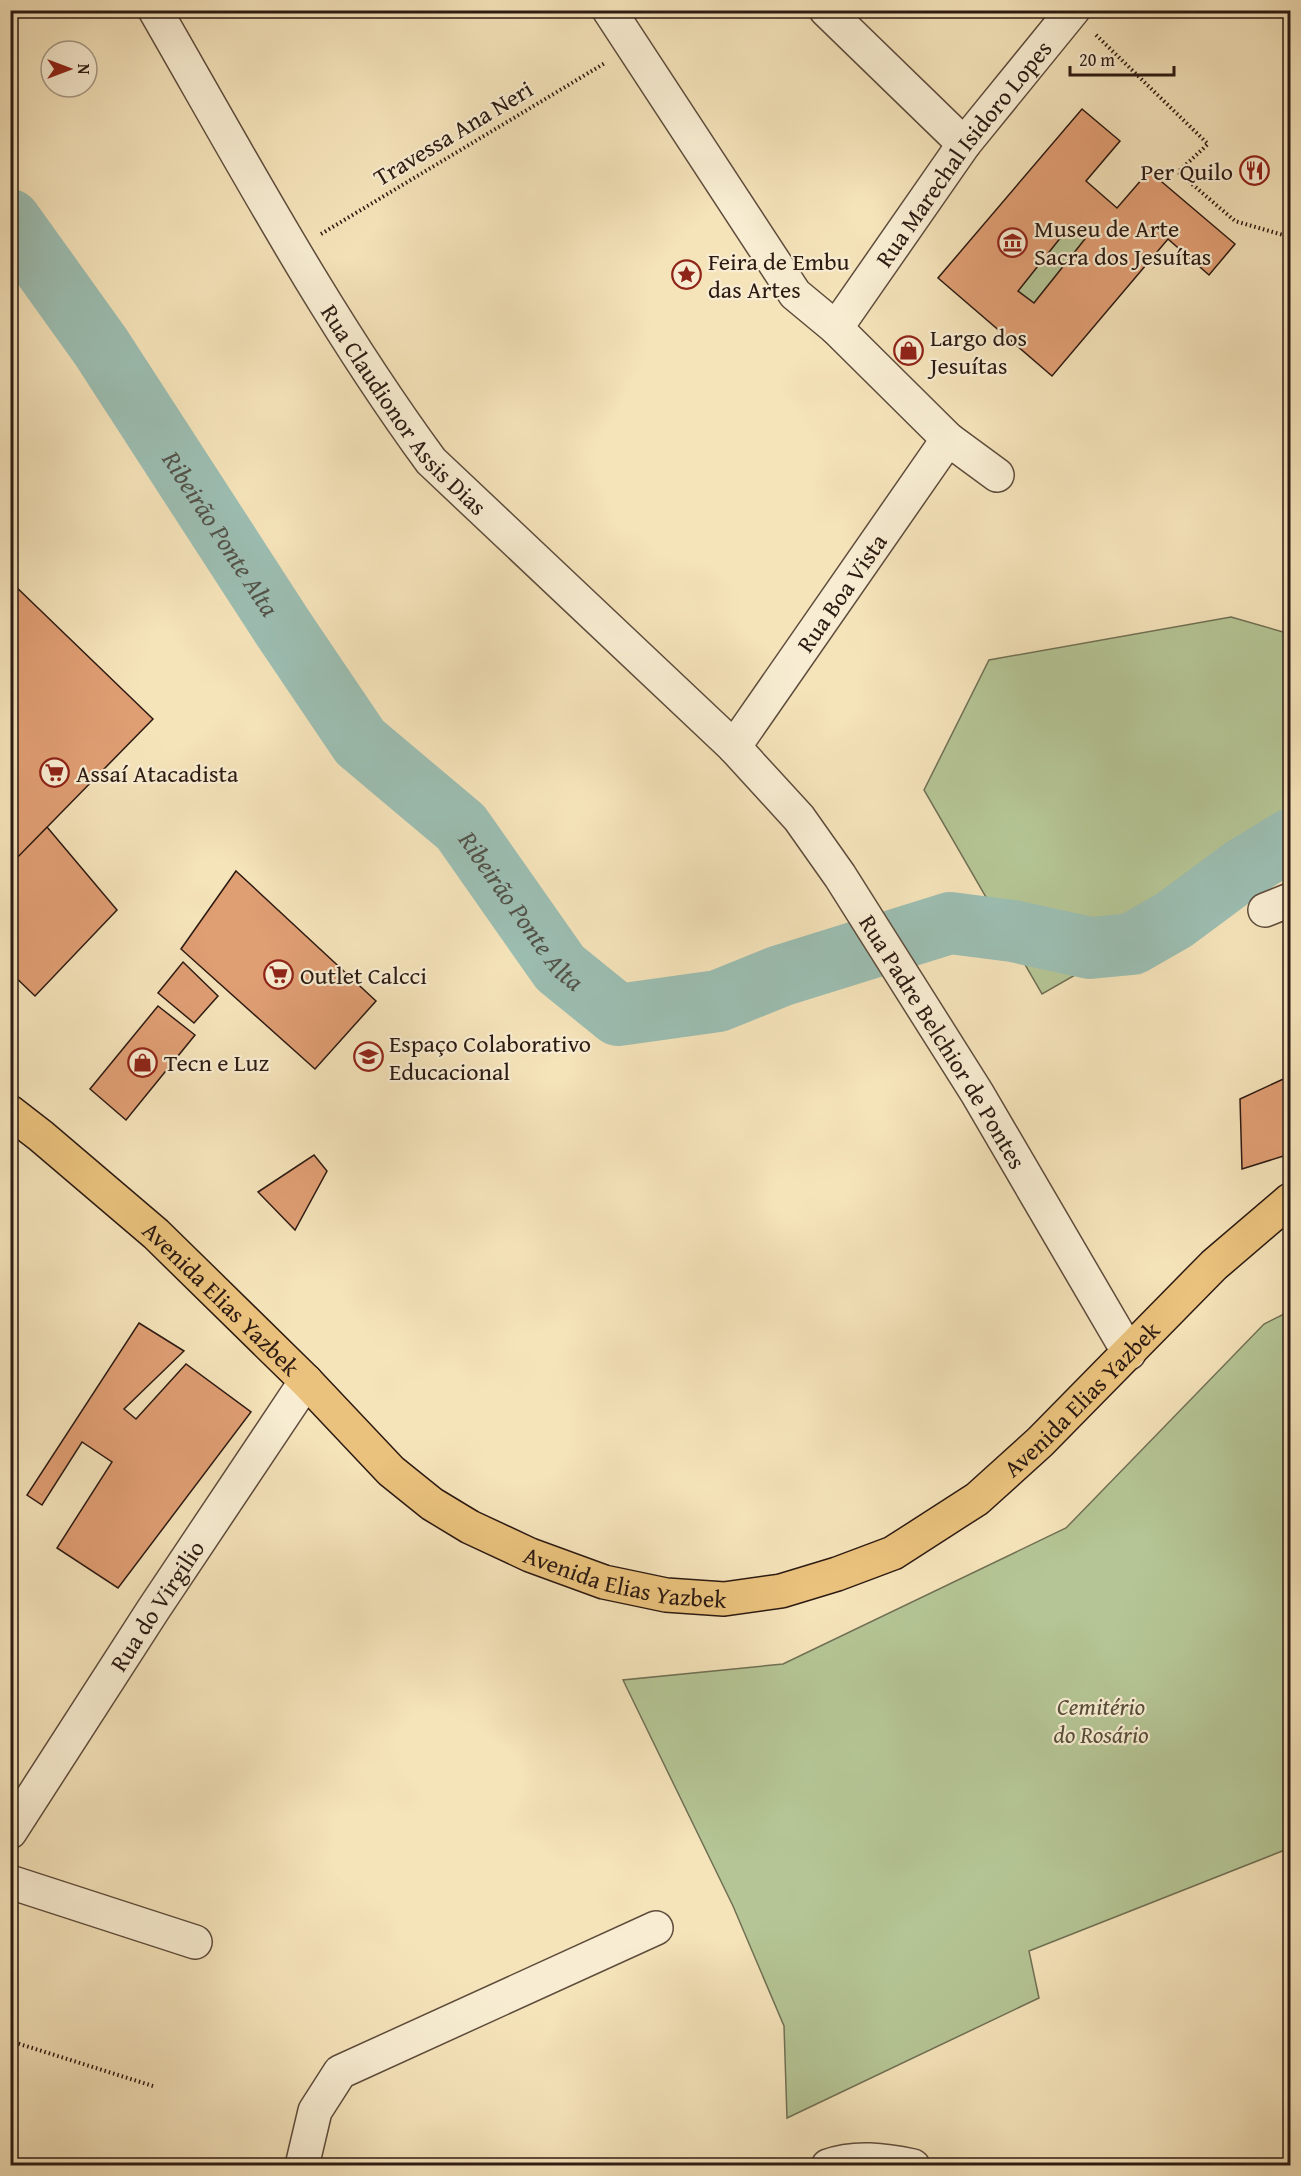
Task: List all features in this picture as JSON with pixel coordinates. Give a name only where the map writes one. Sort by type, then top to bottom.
[{"type":"main road","name":"Avenida Elias Yazbek","points":[[10,1112],[156,1234],[306,1381],[391,1471],[432,1504],[470,1527],[530,1555],[604,1582],[666,1595],[724,1599],[781,1591],[837,1574],[893,1553],[977,1499],[1040,1442],[1214,1265],[1284,1210]]},
{"type":"street","name":"Rua Claudionor Assis Dias","points":[[155,10],[294,251],[390,406],[431,461],[734,747]]},
{"type":"street","points":[[609,10],[631,47],[795,294],[836,327],[948,439],[998,475]]},
{"type":"street","points":[[826,10],[964,144]]},
{"type":"street","name":"Rua Marechal Isidoro Lopes","points":[[836,327],[964,144],[1072,11]]},
{"type":"street","name":"Rua Boa Vista","points":[[734,747],[948,439]]},
{"type":"street","name":"Rua Padre Belchior de Pontes","points":[[734,747],[799,818],[840,876],[977,1093],[1129,1353]]},
{"type":"street","name":"Rua do Virgilio","points":[[10,1832],[153,1610],[306,1381]]},
{"type":"street","points":[[10,1882],[195,1942]]},
{"type":"street","points":[[302,2166],[315,2111],[340,2072],[656,1928]]},
{"type":"street","points":[[828,2166],[838,2162],[883,2159],[913,2166]]},
{"type":"path","points":[[1072,11],[1208,144],[1178,172],[1235,221],[1290,237]]},
{"type":"path","name":"Travessa Ana Neri","points":[[294,251],[631,47]]},
{"type":"path","points":[[10,2041],[153,2086]]},
{"type":"green space","points":[[1069,227],[1085,239],[1034,303],[1018,291]]},
{"type":"green space","points":[[1231,617],[1290,634],[1290,852],[1042,994],[924,790],[989,660]]},
{"type":"green space","name":"Cemitério do Rosário","points":[[1290,1311],[1290,1848],[1029,1951],[1039,1998],[787,2118],[784,2026],[733,1906],[623,1680],[783,1664],[1066,1528],[1264,1324]]},
{"type":"building","name":"Museu de Arte Sacra dos Jesuítas","points":[[1082,109],[1120,141],[1086,181],[1117,208],[1149,171],[1235,244],[1209,275],[1168,239],[1052,376],[938,278]],"holes":[[[1069,227],[1085,239],[1034,303],[1018,291]]]},
{"type":"building","name":"Assaí Atacadista","points":[[10,581],[153,719],[10,865]]},
{"type":"building","points":[[47,827],[117,910],[35,996],[10,972],[10,865]]},
{"type":"building","name":"Outlet Calcci","points":[[236,871],[376,1001],[315,1069],[181,949]]},
{"type":"building","points":[[183,962],[218,996],[194,1023],[158,993]]},
{"type":"building","name":"Tecn e Luz","points":[[158,1006],[195,1035],[126,1120],[90,1089]]},
{"type":"building","points":[[1290,1076],[1290,1154],[1242,1169],[1240,1099]]},
{"type":"building","points":[[314,1155],[327,1171],[295,1230],[258,1192]]},
{"type":"building","points":[[139,1323],[184,1351],[124,1409],[136,1419],[186,1364],[251,1412],[118,1588],[57,1548],[112,1462],[82,1442],[42,1505],[27,1495]]},
{"type":"waterway","name":"Ribeirão Ponte Alta","points":[[10,220],[101,347],[283,628],[360,742],[461,827],[560,968],[618,1015],[718,1001],[780,976],[950,923],[1013,931],[1090,948],[1132,944],[1174,920],[1244,868],[1290,840]]},
{"type":"place","name":"Per Quilo","points":[[1254,171]]},
{"type":"place","name":"Museu de Arte Sacra dos Jesuítas","points":[[1013,242]]},
{"type":"place","name":"Feira de Embu das Artes","points":[[687,275]]},
{"type":"place","name":"Largo dos Jesuítas","points":[[909,351]]},
{"type":"place","name":"Assaí Atacadista","points":[[55,773]]},
{"type":"place","name":"Outlet Calcci","points":[[279,975]]},
{"type":"place","name":"Espaço Colaborativo Educacional","points":[[368,1057]]},
{"type":"place","name":"Tecn e Luz","points":[[143,1062]]}]
